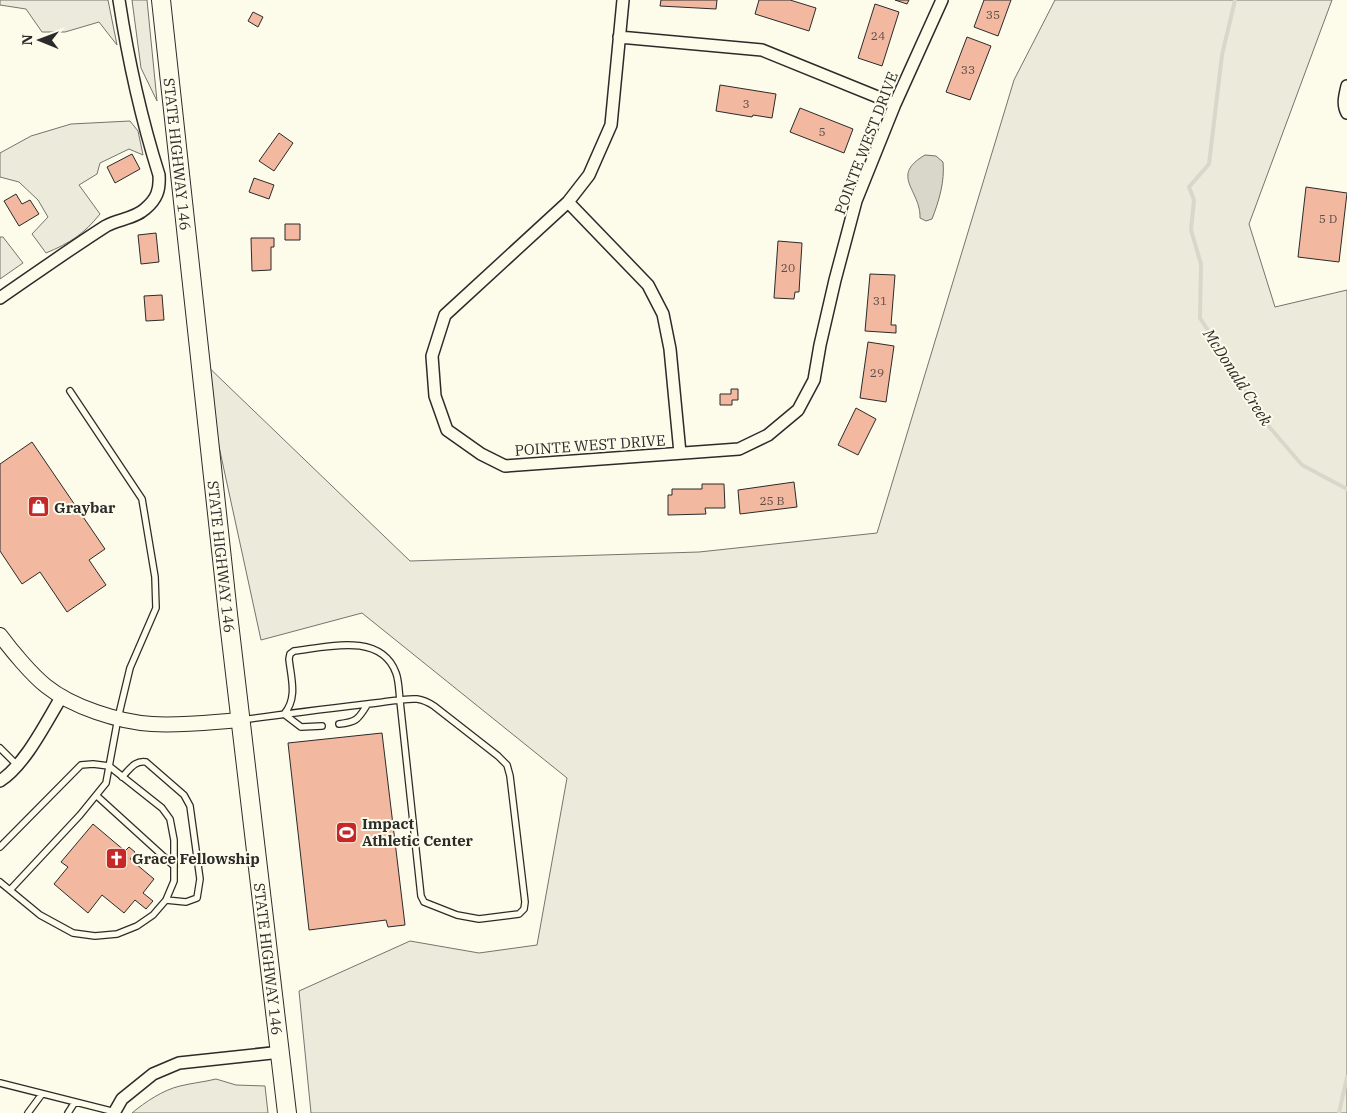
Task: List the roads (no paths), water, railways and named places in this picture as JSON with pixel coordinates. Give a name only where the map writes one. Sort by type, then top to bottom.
[{"type":"main road","name":"STATE HIGHWAY 146","points":[[161,0],[240,720],[288,1113]]},
{"type":"street","points":[[0,298],[108,225],[144,211],[154,200],[160,187],[159,175],[136,89],[119,0]]},
{"type":"street","name":"POINTE WEST DRIVE","points":[[623,0],[611,125],[589,175],[568,202],[445,315],[432,356],[435,396],[448,430],[481,454],[504,466],[739,449],[768,435],[798,410],[814,380],[820,345],[856,201],[895,104],[942,0]]},
{"type":"street","points":[[619,37],[762,50],[895,104]]},
{"type":"street","points":[[1347,86],[1344,100],[1344,108],[1347,113]]},
{"type":"street","points":[[568,202],[648,285],[664,314],[670,350],[680,453]]},
{"type":"street","points":[[0,635],[45,686],[88,709],[118,718],[151,724],[186,724],[240,720]]},
{"type":"street","points":[[0,781],[17,765],[27,752],[62,696]]},
{"type":"street","points":[[115,1113],[122,1099],[153,1074],[179,1063],[281,1052]]},
{"type":"lane","points":[[10,890],[97,796],[106,783],[118,718],[130,668],[156,608],[155,577],[142,499],[70,390]]},
{"type":"lane","points":[[240,720],[284,714],[367,704],[400,701],[414,699],[430,703],[507,765],[510,776],[525,902],[524,910],[519,914],[479,919],[457,915],[424,902],[421,896],[400,701],[396,674],[388,659],[373,649],[354,644],[294,651],[290,654],[289,659],[293,698],[290,707],[284,714]]},
{"type":"lane","points":[[339,724],[353,722],[360,716],[367,704]]},
{"type":"lane","points":[[284,714],[301,726],[322,726]]},
{"type":"lane","points":[[0,748],[17,765]]},
{"type":"lane","points":[[122,777],[135,763],[146,762],[184,795],[190,806],[200,879],[197,898],[186,902],[166,900]]},
{"type":"lane","points":[[0,847],[81,765],[93,764],[109,766],[162,808],[170,819],[174,840],[174,881],[166,900],[153,915],[137,926],[116,934],[95,936],[74,933],[40,915],[0,882]]},
{"type":"lane","points":[[97,796],[174,866]]},
{"type":"lane","points":[[0,1083],[115,1113]]},
{"type":"lane","points":[[28,1113],[42,1094]]},
{"type":"lane","points":[[68,1113],[75,1102]]},
{"type":"waterway","name":"McDonald Creek","points":[[1235,0],[1222,55],[1209,164],[1189,187],[1194,200],[1191,230],[1201,264],[1200,318],[1259,415],[1302,465],[1347,489]]},
{"type":"waterway","name":"McDonald Creek","points":[[1339,1113],[1347,1077]]},
{"type":"place","name":"Graybar","points":[[38,507]]},
{"type":"place","name":"Impact Athletic Center","points":[[346,832]]},
{"type":"place","name":"Grace Fellowship","points":[[116,858]]}]
